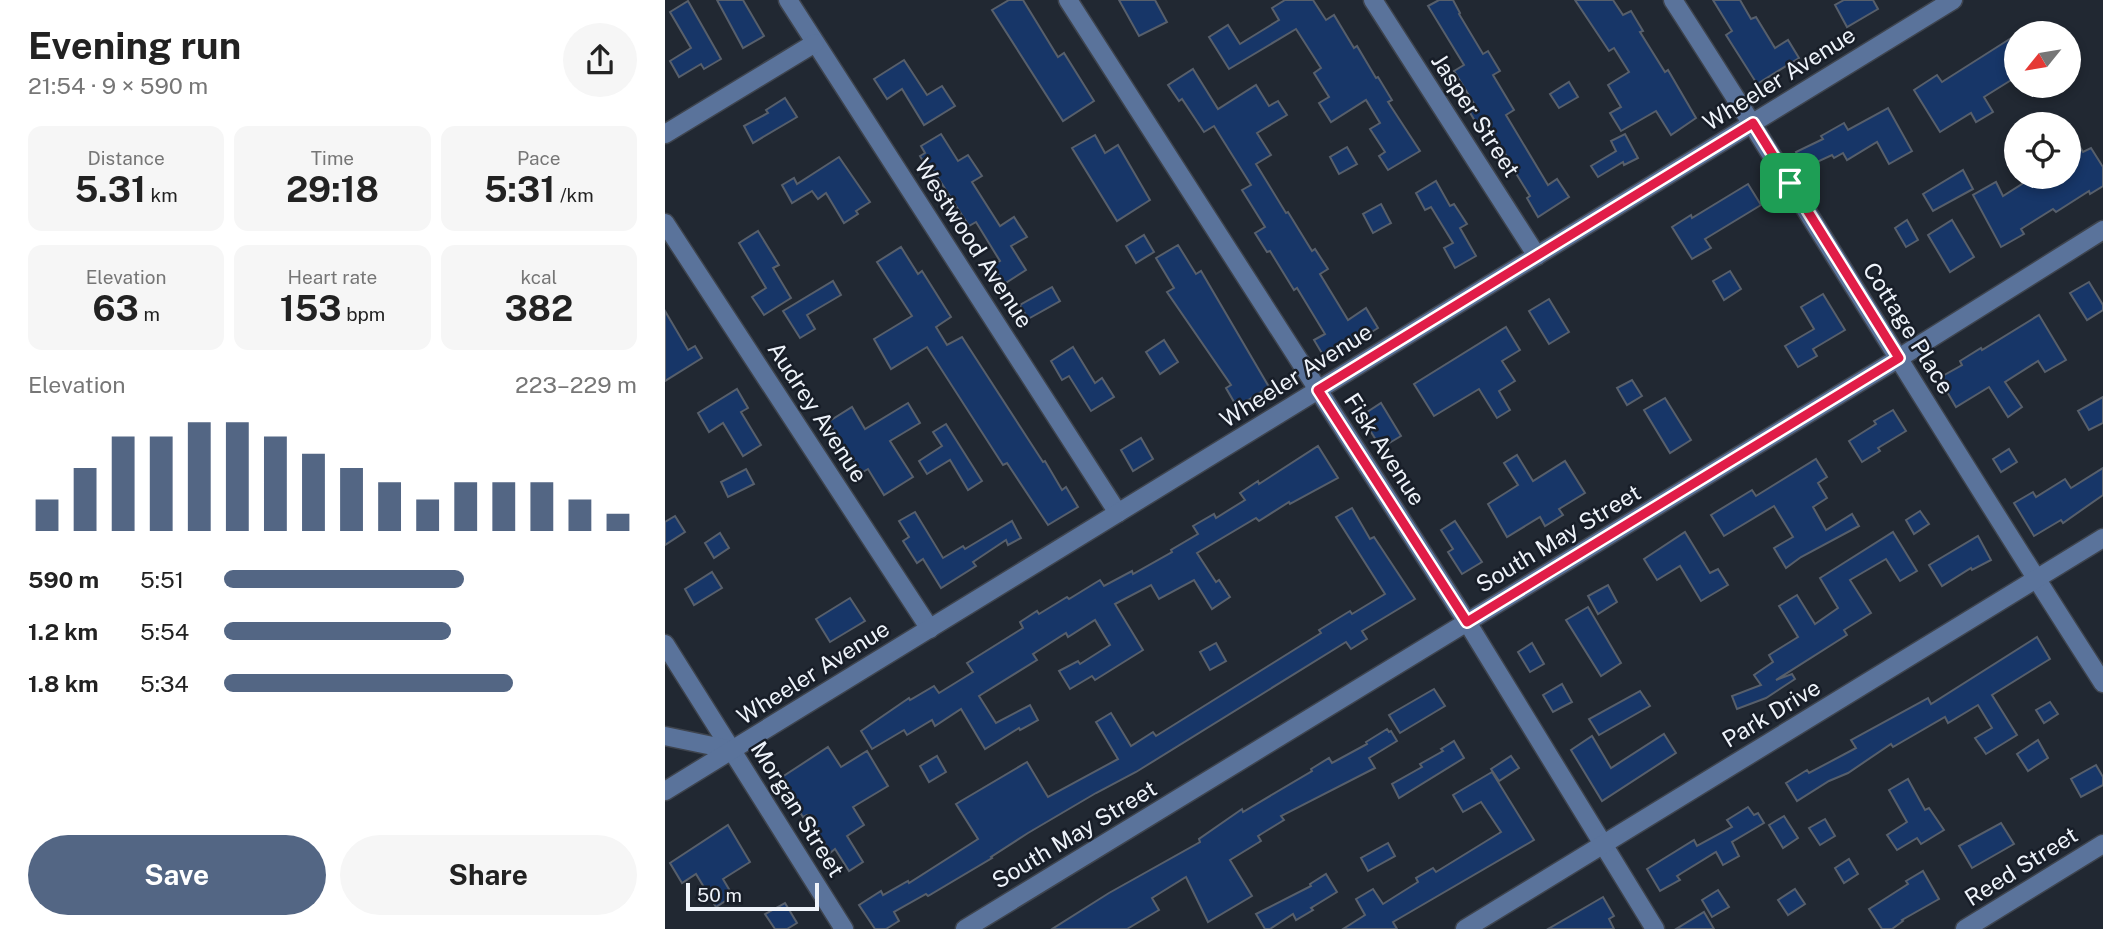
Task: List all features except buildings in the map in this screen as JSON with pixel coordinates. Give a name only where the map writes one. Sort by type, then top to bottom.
[{"type":"street","name":"Westwood Avenue","points":[[788,0],[1118,513]]},
{"type":"street","name":"Fisk Avenue","points":[[1068,0],[1467,622],[1655,929]]},
{"type":"street","name":"Jasper Street","points":[[1373,0],[1537,256]]},
{"type":"street","name":"Cottage Place","points":[[1672,0],[1753,123],[2103,683]]},
{"type":"street","name":"Wheeler Avenue","points":[[665,791],[1953,0]]},
{"type":"street","points":[[665,134],[815,43]]},
{"type":"street","name":"Audrey Avenue","points":[[665,223],[930,629]]},
{"type":"street","name":"South May Street","points":[[965,929],[1899,358],[2103,230]]},
{"type":"street","name":"Park Drive","points":[[1465,929],[2103,538]]},
{"type":"street","name":"Morgan Street","points":[[665,644],[845,929]]},
{"type":"street","points":[[665,736],[732,750]]},
{"type":"street","name":"Reed Street","points":[[1965,929],[2103,844]]},
{"type":"route","points":[[1753,123],[1790,183],[1899,358],[1467,622],[1318,390],[1753,123]]}]
